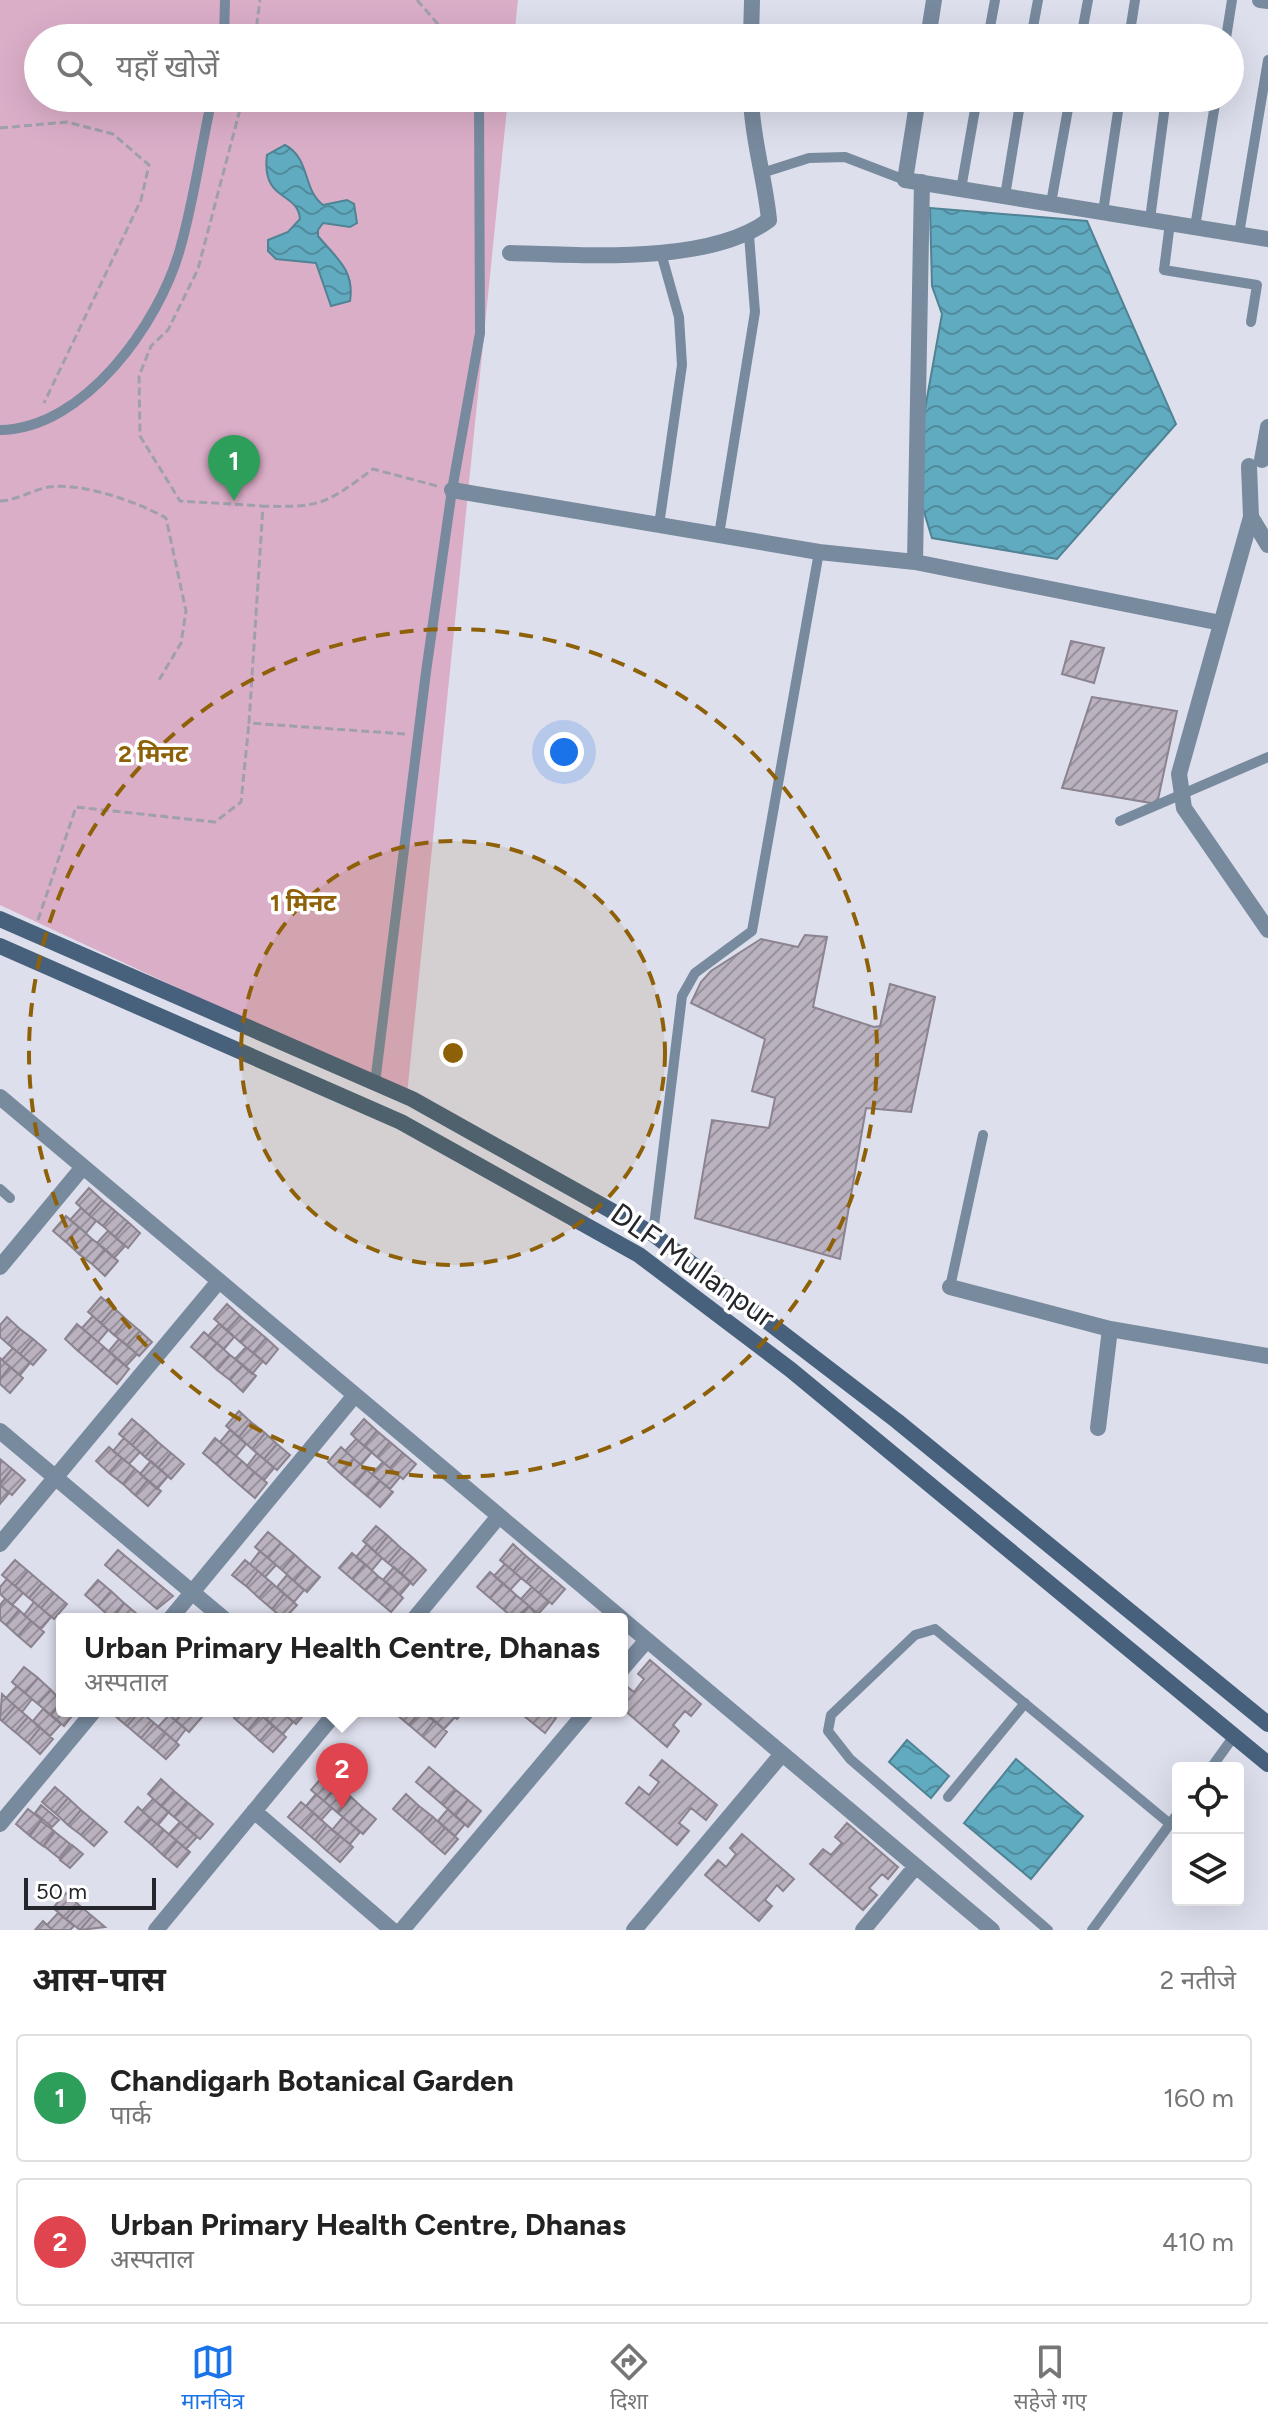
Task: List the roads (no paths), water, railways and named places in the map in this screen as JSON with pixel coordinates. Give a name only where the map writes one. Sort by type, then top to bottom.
[{"type":"main road","name":"DLF Mullanpur","points":[[1,921],[375,1083],[518,1156],[653,1234],[897,1421],[1268,1724]]},
{"type":"main road","name":"DLF Mullanpur","points":[[0,946],[401,1122],[639,1255],[791,1370],[1268,1764]]},
{"type":"street","points":[[751,24],[752,0]]},
{"type":"street","points":[[930,24],[934,0]]},
{"type":"street","points":[[1260,0],[1268,1]]},
{"type":"street","points":[[510,253],[661,253],[749,235],[769,220],[765,172],[752,129],[751,112]]},
{"type":"street","points":[[915,562],[913,181],[917,112]]},
{"type":"street","points":[[913,181],[1268,239]]},
{"type":"street","points":[[1268,427],[1251,517],[1179,774],[1184,808],[1268,930]]},
{"type":"street","points":[[452,490],[819,552],[915,562],[1221,623]]},
{"type":"street","points":[[1251,517],[1268,545]]},
{"type":"street","points":[[0,1097],[615,1613]]},
{"type":"street","points":[[0,1267],[83,1167]]},
{"type":"street","points":[[0,1544],[219,1281]]},
{"type":"street","points":[[950,1287],[1110,1329],[1268,1356]]},
{"type":"street","points":[[1098,1428],[1110,1329]]},
{"type":"street","points":[[175,1613],[355,1395]]},
{"type":"street","points":[[0,1431],[217,1613]]},
{"type":"street","points":[[419,1613],[499,1516]]},
{"type":"street","points":[[628,1624],[992,1930]]},
{"type":"street","points":[[628,1662],[647,1640]]},
{"type":"street","points":[[0,1824],[89,1717]]},
{"type":"street","points":[[156,1930],[331,1717]]},
{"type":"street","points":[[402,1930],[582,1717]]},
{"type":"street","points":[[634,1930],[782,1754]]},
{"type":"street","points":[[254,1811],[392,1930]]},
{"type":"street","points":[[863,1930],[916,1866]]},
{"type":"lane","points":[[224,24],[225,0]]},
{"type":"lane","points":[[991,24],[995,0]]},
{"type":"lane","points":[[1034,24],[1038,0]]},
{"type":"lane","points":[[1084,24],[1088,0]]},
{"type":"lane","points":[[1131,24],[1135,0]]},
{"type":"lane","points":[[1228,24],[1232,0]]},
{"type":"lane","points":[[1239,234],[1268,60]]},
{"type":"lane","points":[[0,430],[47,422],[87,395],[144,328],[180,251],[209,112]]},
{"type":"lane","points":[[375,1083],[452,490],[480,333],[479,112]]},
{"type":"lane","points":[[961,189],[975,112]]},
{"type":"lane","points":[[1005,196],[1019,112]]},
{"type":"lane","points":[[1051,203],[1067,112]]},
{"type":"lane","points":[[1103,212],[1118,112]]},
{"type":"lane","points":[[1150,219],[1164,112]]},
{"type":"lane","points":[[1195,227],[1214,112]]},
{"type":"lane","points":[[765,172],[809,158],[845,157],[913,181]]},
{"type":"lane","points":[[1170,223],[1164,270],[1257,285],[1251,322]]},
{"type":"lane","points":[[719,535],[755,312],[749,235]]},
{"type":"lane","points":[[659,525],[682,365],[679,317],[661,253]]},
{"type":"lane","points":[[653,1234],[682,996],[695,973],[752,931],[819,552]]},
{"type":"lane","points":[[1120,821],[1268,757]]},
{"type":"lane","points":[[950,1287],[983,1135]]},
{"type":"lane","points":[[0,1189],[10,1198]]},
{"type":"lane","points":[[1048,1930],[850,1759],[828,1731],[831,1715],[915,1635],[935,1629],[1170,1824]]},
{"type":"lane","points":[[948,1797],[1025,1703]]},
{"type":"lane","points":[[1215,1762],[1234,1736]]},
{"type":"lane","points":[[1092,1930],[1172,1821]]},
{"type":"water","points":[[285,145],[299,158],[312,191],[323,205],[347,200],[354,204],[357,223],[350,227],[323,223],[318,230],[318,236],[347,273],[350,301],[331,306],[316,263],[276,259],[268,251],[268,240],[288,232],[300,219],[298,210],[269,181],[267,155]]},
{"type":"water","points":[[930,208],[1087,221],[1176,424],[1057,559],[932,538],[913,476],[942,314],[932,286]]},
{"type":"water","points":[[907,1740],[949,1776],[931,1798],[889,1762]]},
{"type":"water","points":[[1016,1759],[1083,1816],[1031,1879],[964,1823]]},
{"type":"place","name":"Chandigarh Botanical Garden","points":[[234,501]]},
{"type":"place","name":"Urban Primary Health Centre, Dhanas","points":[[342,1809]]}]
